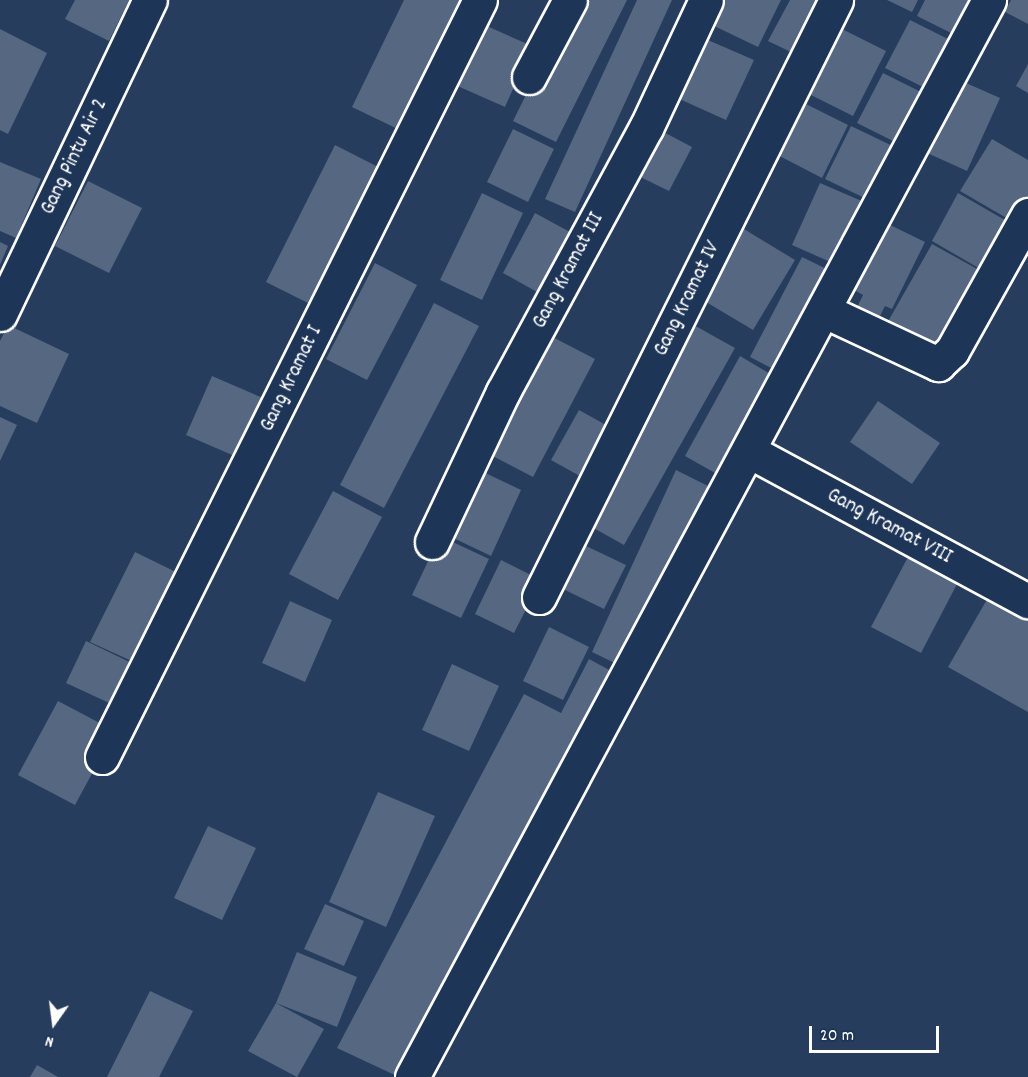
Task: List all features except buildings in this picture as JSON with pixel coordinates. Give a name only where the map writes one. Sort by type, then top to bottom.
[{"type":"street","name":"Gang Pintu Air 2","points":[[0,314],[150,0]]},
{"type":"street","name":"Gang Kramat I","points":[[102,757],[480,0]]},
{"type":"street","points":[[529,77],[570,0]]},
{"type":"street","name":"Gang Kramat III","points":[[432,542],[503,392],[646,128],[706,0]]},
{"type":"street","name":"Gang Kramat IV","points":[[539,597],[836,0]]},
{"type":"street","points":[[412,1077],[751,452],[989,0]]},
{"type":"street","points":[[826,312],[938,364],[952,351],[1028,215]]},
{"type":"street","name":"Gang Kramat VIII","points":[[751,452],[1028,601]]}]
